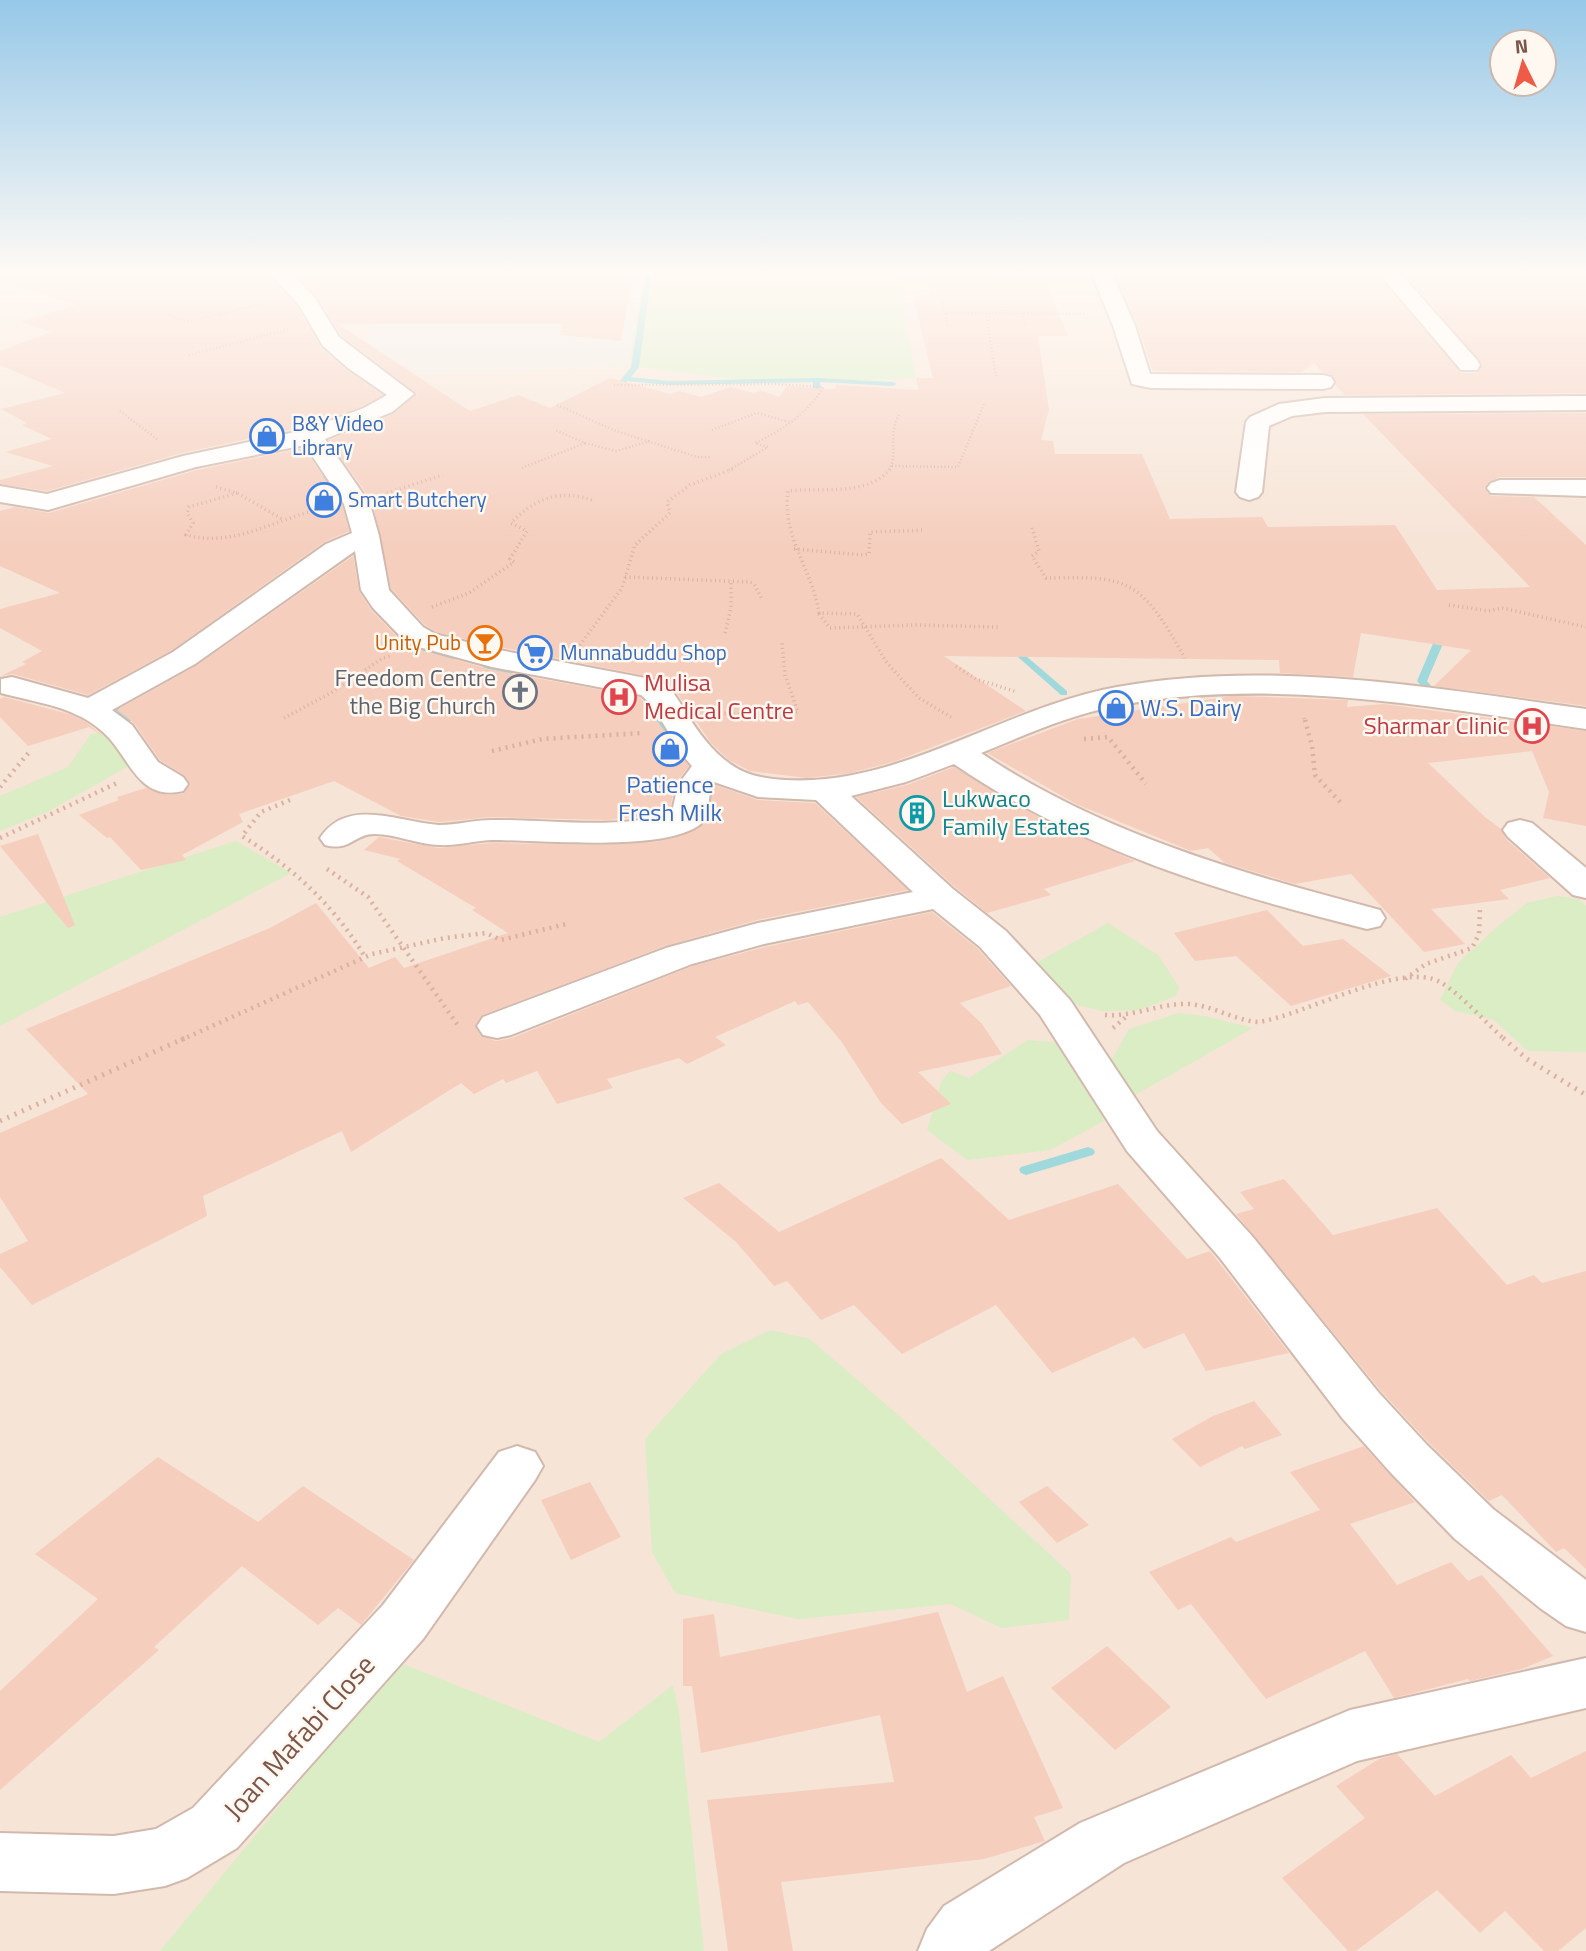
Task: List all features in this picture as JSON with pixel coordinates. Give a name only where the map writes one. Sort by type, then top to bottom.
[{"type":"street","points":[[0,494],[48,502],[192,461],[311,436],[369,413],[402,394],[355,362]]},
{"type":"street","points":[[1134,362],[1138,374],[1146,381],[1323,382]]},
{"type":"street","points":[[1249,492],[1258,422],[1287,409],[1325,405],[1586,403]]},
{"type":"street","points":[[311,436],[357,503],[366,536],[374,590],[413,633],[435,643],[492,658],[650,688],[661,694],[676,721],[711,768],[732,779],[766,788],[827,792],[973,745],[1053,712],[1115,696],[1201,686],[1302,686],[1586,719]]},
{"type":"street","points":[[1500,488],[1586,488]]},
{"type":"street","points":[[91,709],[184,658],[336,550],[366,536]]},
{"type":"street","points":[[12,686],[91,709],[121,732],[158,777]]},
{"type":"street","points":[[973,745],[982,770],[1068,818],[1131,846],[1207,873],[1367,918]]},
{"type":"street","points":[[337,838],[346,831],[368,823],[385,824],[420,834],[440,835],[485,830],[592,831],[663,826],[687,818],[692,786],[711,768]]},
{"type":"street","points":[[827,792],[940,897],[993,939],[1056,1008],[1142,1140],[1263,1279],[1361,1406],[1474,1524],[1559,1592],[1586,1609]]},
{"type":"street","points":[[1520,830],[1586,887]]},
{"type":"street","points":[[496,1026],[679,956],[758,934],[940,897]]},
{"type":"street","name":"Joan Mafabi Close","points":[[0,1862],[114,1866],[165,1857],[215,1828],[403,1622],[517,1466]]},
{"type":"street","points":[[950,1951],[967,1928],[1102,1843],[1350,1736],[1586,1683]]},
{"type":"path","points":[[994,362],[996,377]]},
{"type":"path","points":[[561,671],[622,588],[635,545],[670,513],[667,502],[696,481],[737,467],[768,447],[755,443],[771,436],[790,422],[814,402],[823,387],[614,385]]},
{"type":"path","points":[[892,466],[958,467],[984,404]]},
{"type":"path","points":[[557,405],[605,427],[697,457],[710,457]]},
{"type":"path","points":[[120,411],[155,439],[192,461]]},
{"type":"path","points":[[712,430],[757,414],[790,422]]},
{"type":"path","points":[[899,415],[892,430],[892,466],[884,478],[861,486],[788,491],[787,523],[793,549],[812,578],[819,613],[830,628],[915,625],[998,627]]},
{"type":"path","points":[[555,430],[585,443],[616,451],[651,441]]},
{"type":"path","points":[[522,468],[585,443]]},
{"type":"path","points":[[155,471],[195,486],[207,485],[237,493],[282,519]]},
{"type":"path","points":[[237,493],[189,508],[187,513],[193,523],[186,535],[204,542],[243,536],[298,512],[357,503],[443,475]]},
{"type":"path","points":[[398,619],[469,593],[514,562],[510,559],[527,531],[511,523],[519,514],[559,495],[570,494],[595,501]]},
{"type":"path","points":[[1032,528],[1039,551],[1032,556],[1046,578],[1091,580],[1128,586],[1169,630],[1201,686]]},
{"type":"path","points":[[793,549],[863,555],[869,554],[870,533],[924,530]]},
{"type":"path","points":[[625,577],[754,584],[761,599]]},
{"type":"path","points":[[725,632],[731,608],[731,582]]},
{"type":"path","points":[[1449,605],[1489,611],[1502,608],[1586,627]]},
{"type":"path","points":[[819,613],[858,614],[887,663],[919,698],[973,745]]},
{"type":"path","points":[[284,718],[331,693],[383,658],[435,643]]},
{"type":"path","points":[[492,751],[542,739],[676,721],[798,712],[785,675],[782,643]]},
{"type":"path","points":[[956,666],[976,679],[1032,697],[1053,712],[1082,740],[1108,737],[1146,785]]},
{"type":"path","points":[[1302,686],[1301,706],[1312,746],[1315,775],[1342,804]]},
{"type":"path","points":[[0,787],[30,751]]},
{"type":"path","points":[[0,838],[158,777]]},
{"type":"path","points":[[290,800],[261,813],[242,835],[280,859],[332,907],[365,957]]},
{"type":"path","points":[[337,838],[315,856],[324,867],[368,897],[401,948],[464,1033],[474,1034],[496,1026]]},
{"type":"path","points":[[1405,979],[1426,964],[1472,948],[1479,934],[1480,908]]},
{"type":"path","points":[[0,1121],[365,957],[444,938],[486,933],[501,940],[566,924]]},
{"type":"path","points":[[1056,1008],[1113,1017],[1143,1014],[1170,1005],[1194,1004],[1236,1018],[1263,1022],[1405,979],[1426,977],[1441,983],[1527,1059],[1586,1094]]},
{"type":"shaded area","points":[[0,362],[1586,362],[1586,1951],[0,1951]]},
{"type":"shaded area","points":[[398,362],[631,362],[630,366],[421,374]]},
{"type":"green space","points":[[630,362],[913,362],[916,378],[774,384],[630,366]]},
{"type":"green space","points":[[109,732],[130,752],[127,767],[47,812],[0,831],[0,796],[68,767],[91,734]]},
{"type":"green space","points":[[236,841],[291,873],[0,1026],[0,917]]},
{"type":"green space","points":[[1557,896],[1579,899],[1586,906],[1586,1052],[1528,1051],[1494,1020],[1455,1011],[1440,1000],[1458,963],[1497,927],[1527,903]]},
{"type":"green space","points":[[1108,923],[1158,955],[1179,987],[1176,996],[1139,1010],[1102,1011],[1062,1001],[1034,964]]},
{"type":"green space","points":[[1179,1013],[1205,1016],[1253,1028],[1130,1098],[1111,1061],[1129,1029]]},
{"type":"green space","points":[[1028,1040],[1062,1043],[1088,1076],[1104,1121],[1050,1150],[967,1160],[927,1130],[941,1082],[950,1071],[969,1078]]},
{"type":"green space","points":[[770,1330],[810,1339],[905,1421],[1071,1574],[1069,1620],[1001,1628],[951,1604],[798,1619],[675,1593],[652,1552],[645,1439],[721,1354]]},
{"type":"green space","points":[[398,1662],[599,1742],[673,1685],[679,1712],[704,1951],[160,1951]]},
{"type":"building","points":[[0,362],[337,362],[382,395],[363,406],[304,427],[182,453],[47,491],[0,484],[0,480],[53,466],[5,452],[52,439],[22,425],[27,423],[1,409],[65,393],[0,365]]},
{"type":"building","points":[[376,362],[396,362],[470,411],[518,395],[550,408],[610,378],[671,394],[679,391],[701,397],[731,387],[754,393],[760,390],[779,397],[787,386],[835,389],[836,385],[919,390],[916,378],[933,378],[929,362],[1042,362],[1049,410],[1041,440],[1053,441],[1055,454],[1142,454],[1170,519],[1262,517],[1268,527],[1395,525],[1437,590],[1530,587],[1363,414],[1586,413],[1586,477],[1500,477],[1490,481],[1484,488],[1491,496],[1534,497],[1586,545],[1586,706],[1434,686],[1471,650],[1361,633],[1353,677],[1280,673],[1279,660],[944,656],[1026,711],[896,761],[851,773],[807,778],[750,771],[729,760],[711,743],[675,690],[663,679],[436,632],[425,625],[391,589],[373,503],[329,440],[393,414],[417,394]]},
{"type":"building","points":[[1150,362],[1452,362],[1461,373],[1477,373],[1482,364],[1480,362],[1586,362],[1586,393],[1345,395],[1335,385],[1333,376],[1322,372],[1314,363],[1302,372],[1153,371]]},
{"type":"building","points":[[304,448],[342,505],[349,531],[324,542],[172,650],[88,695],[13,674],[1,676],[26,664],[22,662],[42,651],[0,628],[0,609],[60,593],[0,566],[0,511],[15,507],[49,513],[197,470]]},
{"type":"building","points":[[353,556],[359,591],[371,610],[401,641],[414,648],[492,670],[640,697],[689,766],[675,784],[670,810],[608,820],[492,817],[439,822],[401,816],[334,781],[239,814],[243,822],[182,855],[186,860],[141,870],[110,837],[107,838],[79,815],[119,800],[117,797],[146,788],[169,795],[183,794],[191,784],[184,775],[160,760],[134,723],[117,710],[196,666]]},
{"type":"building","points":[[1233,696],[1348,700],[1347,707],[1384,704],[1586,731],[1586,826],[1543,818],[1549,792],[1532,751],[1428,763],[1550,878],[1500,890],[1509,899],[1431,909],[1465,944],[1424,952],[1351,874],[1295,884],[1225,863],[1208,848],[1191,851],[1076,804],[987,753],[1078,719]]},
{"type":"building","points":[[4,697],[69,714],[86,722],[104,737],[89,727],[28,746],[0,717],[0,699]]},
{"type":"building","points":[[954,767],[1049,823],[1135,861],[1044,889],[1051,895],[987,913],[856,797],[907,785]]},
{"type":"building","points":[[715,785],[758,800],[815,803],[908,890],[757,920],[665,946],[482,1015],[475,1025],[481,1036],[496,1041],[512,1038],[693,966],[765,947],[932,912],[978,949],[1011,986],[960,1003],[982,1024],[1002,1054],[918,1072],[951,1104],[902,1124],[881,1103],[841,1041],[808,1002],[798,1005],[795,1001],[715,1037],[726,1045],[687,1064],[679,1058],[607,1079],[613,1088],[557,1104],[537,1071],[506,1083],[503,1079],[474,1094],[461,1083],[351,1152],[342,1131],[203,1196],[207,1216],[32,1305],[0,1267],[0,1254],[28,1241],[0,1197],[0,1133],[88,1094],[26,1029],[270,928],[316,903],[369,968],[395,957],[404,968],[508,933],[472,910],[476,908],[397,861],[401,859],[364,850],[379,837],[438,848],[491,843],[598,845],[656,842],[681,836],[704,824]]},
{"type":"building","points":[[38,834],[75,925],[68,928],[0,846]]},
{"type":"building","points":[[1267,910],[1303,946],[1343,939],[1391,976],[1291,1006],[1236,956],[1195,961],[1174,933]]},
{"type":"building","points":[[941,1158],[1009,1220],[1118,1184],[1187,1259],[1210,1251],[1289,1353],[1206,1371],[1184,1333],[1144,1349],[1134,1337],[1052,1373],[996,1305],[902,1354],[854,1305],[821,1320],[787,1281],[774,1286],[736,1242],[683,1198],[719,1183],[779,1232]]},
{"type":"building","points":[[1284,1179],[1333,1235],[1437,1208],[1507,1285],[1534,1275],[1542,1283],[1586,1271],[1586,1569],[1564,1548],[1556,1552],[1502,1495],[1489,1501],[1429,1443],[1381,1391],[1236,1214],[1254,1209],[1240,1192]]},
{"type":"building","points":[[1254,1401],[1282,1435],[1245,1449],[1242,1446],[1200,1467],[1172,1439],[1213,1416]]},
{"type":"building","points":[[1364,1446],[1415,1502],[1350,1524],[1397,1585],[1451,1562],[1468,1581],[1482,1575],[1553,1656],[1522,1669],[1470,1681],[1468,1679],[1394,1698],[1365,1651],[1266,1699],[1191,1604],[1178,1610],[1149,1572],[1231,1537],[1236,1542],[1320,1510],[1290,1472]]},
{"type":"building","points":[[158,1457],[258,1522],[303,1486],[414,1560],[361,1625],[338,1608],[318,1625],[242,1566],[154,1647],[159,1650],[0,1790],[0,1691],[98,1599],[35,1554]]},
{"type":"building","points":[[590,1482],[621,1537],[571,1560],[541,1500]]},
{"type":"building","points":[[1047,1486],[1089,1525],[1057,1543],[1019,1502]]},
{"type":"building","points":[[938,1612],[967,1692],[1003,1676],[1063,1808],[1034,1817],[1045,1841],[984,1859],[781,1882],[793,1951],[728,1951],[707,1800],[894,1782],[880,1715],[701,1753],[692,1686],[683,1686],[683,1619],[714,1614],[720,1657]]},
{"type":"building","points":[[1107,1646],[1171,1707],[1115,1750],[1051,1688]]},
{"type":"building","points":[[1586,1751],[1586,1928],[1558,1951],[1544,1951],[1505,1911],[1480,1933],[1437,1890],[1356,1951],[1348,1951],[1282,1878],[1365,1818],[1336,1786],[1379,1759],[1397,1754],[1435,1796],[1511,1755],[1531,1778]]},
{"type":"waterway","points":[[623,382],[636,362]]},
{"type":"waterway","points":[[627,379],[669,383],[817,380]]},
{"type":"waterway","points":[[811,401],[816,394],[817,380]]},
{"type":"waterway","points":[[817,380],[893,384]]},
{"type":"waterway","points":[[322,478],[345,499]]},
{"type":"waterway","points":[[1432,693],[1422,681],[1443,632]]},
{"type":"waterway","points":[[1012,647],[1064,693]]},
{"type":"waterway","points":[[404,654],[431,650],[454,657]]},
{"type":"waterway","points":[[487,666],[511,671]]},
{"type":"waterway","points":[[651,700],[663,729]]},
{"type":"waterway","points":[[119,701],[110,707],[127,719]]},
{"type":"waterway","points":[[1026,1170],[1088,1152]]},
{"type":"place","name":"B&Y Video Library","points":[[267,436]]},
{"type":"place","name":"Smart Butchery","points":[[324,500]]},
{"type":"place","name":"Unity Pub","points":[[485,643]]},
{"type":"place","name":"Munnabuddu Shop","points":[[535,653]]},
{"type":"place","name":"Freedom Centre the Big Church","points":[[520,692]]},
{"type":"place","name":"Mulisa Medical Centre","points":[[619,697]]},
{"type":"place","name":"W.S. Dairy","points":[[1116,708]]},
{"type":"place","name":"Sharmar Clinic","points":[[1532,726]]},
{"type":"place","name":"Patience Fresh Milk","points":[[670,749]]},
{"type":"place","name":"Lukwaco Family Estates","points":[[917,813]]}]
